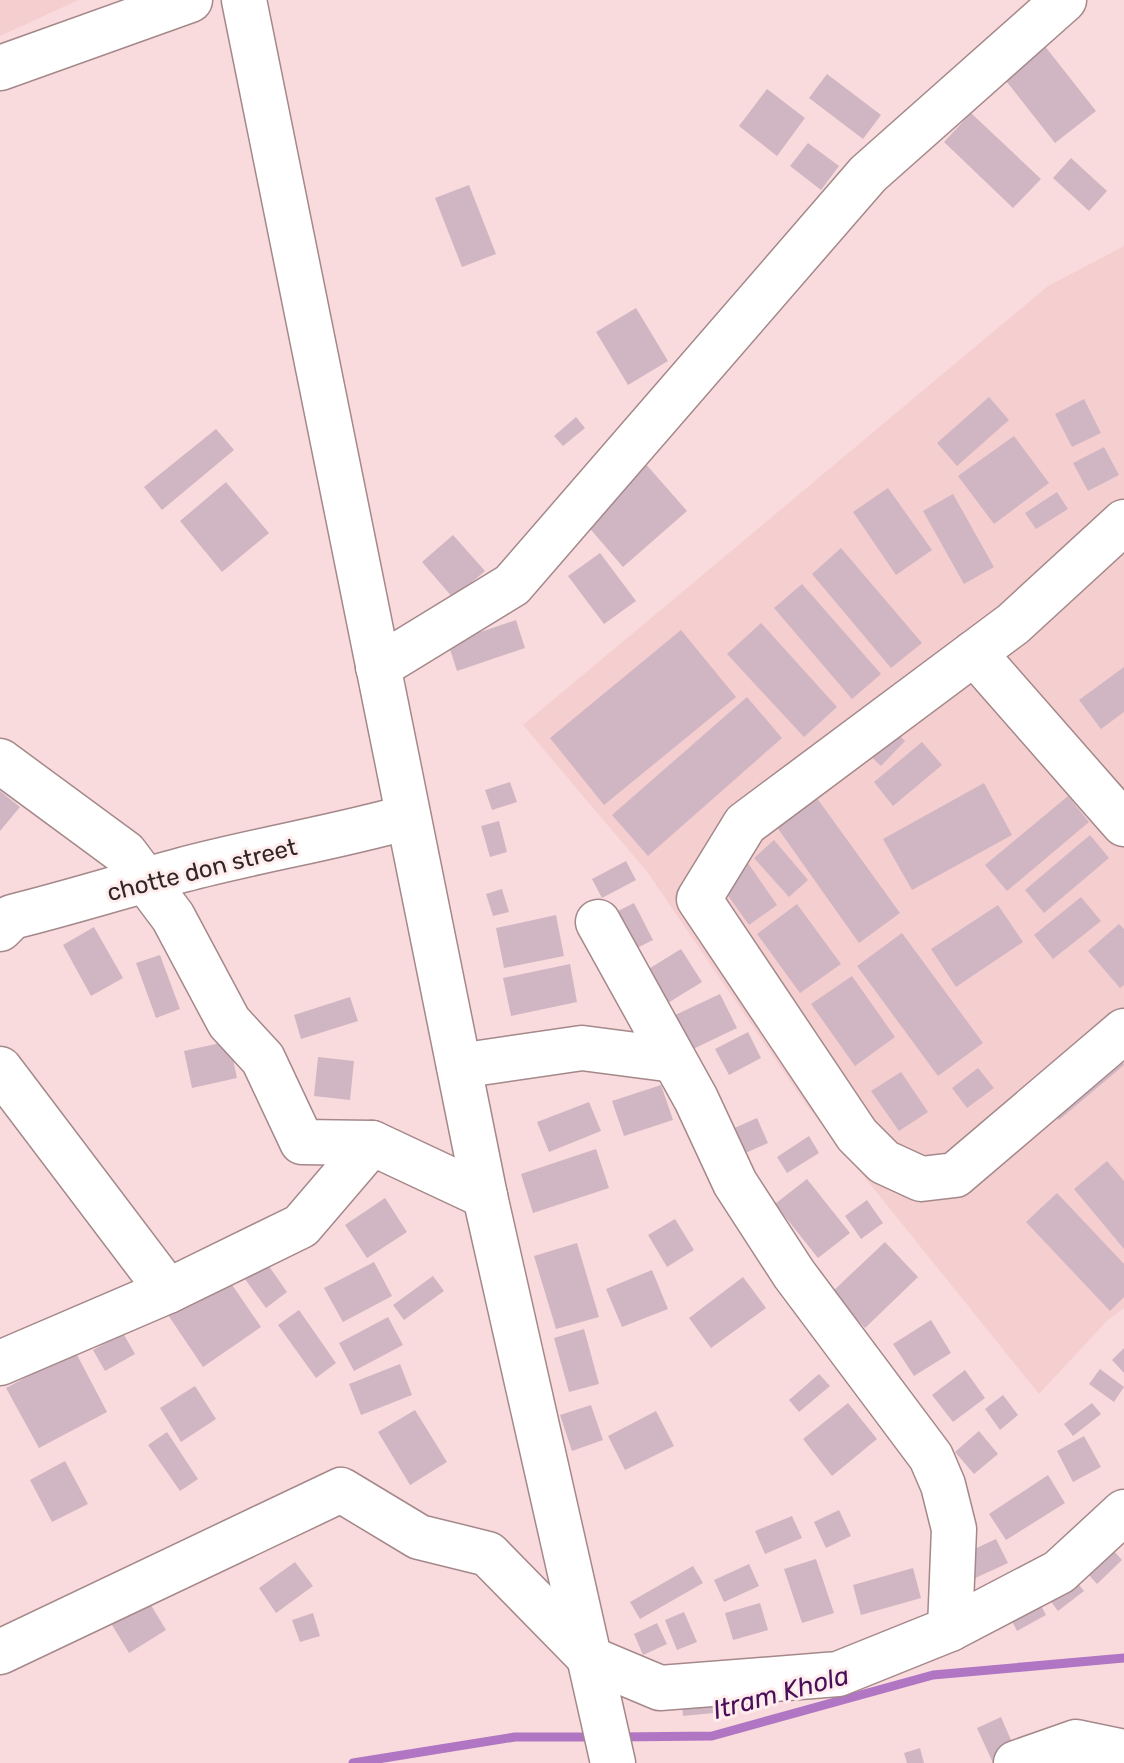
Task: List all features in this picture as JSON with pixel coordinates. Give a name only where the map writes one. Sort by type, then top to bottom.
[{"type":"street","points":[[0,68],[190,0]]},
{"type":"street","points":[[244,0],[485,1196],[612,1759]]},
{"type":"street","points":[[378,667],[512,585],[868,174],[1064,0]]},
{"type":"street","points":[[1124,522],[1013,624],[745,824],[699,899],[857,1135],[884,1162],[921,1179],[955,1175],[1124,1031]]},
{"type":"street","points":[[974,653],[1124,824]]},
{"type":"street","points":[[0,761],[125,853],[173,917],[229,1022],[263,1059],[302,1142],[372,1143],[485,1196]]},
{"type":"street","name":"chotte don street","points":[[0,929],[12,917],[147,883],[181,870],[321,841],[408,817]]},
{"type":"street","points":[[598,922],[744,1196],[794,1274],[931,1457],[943,1485],[954,1529],[950,1629]]},
{"type":"street","points":[[459,1066],[582,1048],[674,1060]]},
{"type":"street","points":[[0,1069],[168,1291]]},
{"type":"street","points":[[0,1363],[168,1291],[301,1226],[372,1143]]},
{"type":"street","points":[[0,1652],[341,1490],[419,1537],[488,1554],[594,1673],[660,1688],[838,1674],[950,1629],[1059,1572],[1124,1512]]},
{"type":"street","points":[[1016,1763],[1076,1742],[1124,1752]]},
{"type":"shaded area","points":[[0,0],[79,0],[0,36]]},
{"type":"shaded area","points":[[1124,246],[1124,1308],[1107,1321],[1039,1394],[807,1106],[648,873],[523,725],[1048,286]]},
{"type":"building","points":[[1044,45],[1096,111],[1055,143],[1003,77]]},
{"type":"building","points":[[827,74],[881,115],[863,139],[809,98]]},
{"type":"building","points":[[767,89],[805,118],[777,156],[739,126]]},
{"type":"building","points":[[971,113],[1041,179],[1013,208],[944,142]]},
{"type":"building","points":[[808,143],[839,166],[821,190],[790,166]]},
{"type":"building","points":[[1071,158],[1107,191],[1089,211],[1053,178]]},
{"type":"building","points":[[469,185],[496,254],[462,267],[435,198]]},
{"type":"building","points":[[636,308],[668,361],[628,385],[596,332]]},
{"type":"building","points":[[989,397],[1009,420],[957,466],[937,443]]},
{"type":"building","points":[[1084,399],[1101,433],[1072,447],[1055,414]]},
{"type":"building","points":[[576,417],[585,428],[563,446],[554,436]]},
{"type":"building","points":[[216,429],[234,450],[162,510],[144,487]]},
{"type":"building","points":[[1014,436],[1049,483],[994,524],[958,476]]},
{"type":"building","points":[[1104,447],[1119,475],[1088,491],[1073,463]]},
{"type":"building","points":[[644,462],[687,511],[623,567],[580,517]]},
{"type":"building","points":[[226,482],[269,533],[222,572],[180,521]]},
{"type":"building","points":[[888,488],[932,550],[896,575],[853,512]]},
{"type":"building","points":[[1057,492],[1068,509],[1036,529],[1025,513]]},
{"type":"building","points":[[953,494],[994,567],[964,584],[923,511]]},
{"type":"building","points":[[453,535],[485,571],[453,598],[422,562]]},
{"type":"building","points":[[841,548],[922,643],[891,668],[812,574]]},
{"type":"building","points":[[600,553],[636,601],[604,624],[568,576]]},
{"type":"building","points":[[802,584],[881,674],[852,699],[774,608]]},
{"type":"building","points":[[516,620],[525,648],[457,671],[448,643]]},
{"type":"building","points":[[761,623],[837,707],[804,737],[727,654]]},
{"type":"building","points":[[681,630],[736,697],[604,805],[550,738]]},
{"type":"building","points":[[1124,667],[1124,712],[1101,729],[1079,700]]},
{"type":"building","points":[[747,697],[782,738],[648,856],[612,815]]},
{"type":"building","points":[[891,727],[905,741],[881,766],[866,752]]},
{"type":"building","points":[[922,742],[942,765],[893,806],[874,782]]},
{"type":"building","points":[[510,782],[517,802],[492,810],[485,790]]},
{"type":"building","points":[[984,783],[1012,835],[912,890],[883,839]]},
{"type":"building","points":[[0,791],[20,807],[0,831]]},
{"type":"building","points":[[814,794],[900,913],[859,943],[774,823]]},
{"type":"building","points":[[1068,796],[1089,822],[1007,891],[985,865]]},
{"type":"building","points":[[499,821],[507,852],[490,857],[481,826]]},
{"type":"building","points":[[1090,835],[1109,858],[1044,913],[1025,890]]},
{"type":"building","points":[[774,840],[808,880],[789,897],[754,858]]},
{"type":"building","points":[[626,861],[636,880],[602,898],[592,879]]},
{"type":"building","points":[[748,863],[777,905],[749,925],[719,883]]},
{"type":"building","points":[[502,889],[509,912],[493,916],[486,894]]},
{"type":"building","points":[[1081,897],[1101,921],[1053,959],[1034,935]]},
{"type":"building","points":[[634,903],[653,940],[635,949],[616,912]]},
{"type":"building","points":[[797,904],[841,964],[800,993],[757,934]]},
{"type":"building","points":[[998,905],[1023,942],[956,987],[931,949]]},
{"type":"building","points":[[556,915],[564,956],[504,968],[496,928]]},
{"type":"building","points":[[1119,924],[1124,929],[1124,985],[1120,988],[1088,951]]},
{"type":"building","points":[[94,927],[123,978],[91,996],[63,945]]},
{"type":"building","points":[[902,933],[983,1043],[938,1076],[857,966]]},
{"type":"building","points":[[681,949],[702,982],[663,1006],[642,973]]},
{"type":"building","points":[[160,955],[180,1009],[156,1018],[136,963]]},
{"type":"building","points":[[570,964],[577,1002],[511,1016],[503,978]]},
{"type":"building","points":[[852,976],[895,1037],[855,1066],[811,1004]]},
{"type":"building","points":[[720,994],[737,1028],[689,1051],[673,1016]]},
{"type":"building","points":[[350,997],[358,1021],[301,1039],[294,1015]]},
{"type":"building","points":[[748,1032],[761,1058],[729,1075],[715,1049]]},
{"type":"building","points":[[229,1041],[237,1078],[192,1088],[184,1051]]},
{"type":"building","points":[[1117,1052],[1124,1065],[1059,1120],[1049,1108]]},
{"type":"building","points":[[318,1057],[354,1061],[350,1100],[314,1096]]},
{"type":"building","points":[[978,1068],[994,1088],[967,1108],[952,1088]]},
{"type":"building","points":[[901,1072],[928,1112],[899,1131],[871,1091]]},
{"type":"building","points":[[661,1085],[673,1120],[624,1136],[612,1101]]},
{"type":"building","points":[[589,1102],[601,1131],[549,1152],[537,1122]]},
{"type":"building","points":[[757,1118],[768,1143],[741,1155],[730,1130]]},
{"type":"building","points":[[809,1136],[819,1153],[787,1173],[777,1157]]},
{"type":"building","points":[[596,1149],[609,1188],[533,1213],[521,1174]]},
{"type":"building","points":[[1107,1161],[1124,1181],[1124,1249],[1074,1189]]},
{"type":"building","points":[[807,1179],[850,1233],[818,1258],[775,1204]]},
{"type":"building","points":[[1057,1193],[1124,1264],[1124,1297],[1110,1311],[1026,1222]]},
{"type":"building","points":[[385,1198],[407,1232],[367,1258],[345,1225]]},
{"type":"building","points":[[867,1200],[883,1223],[861,1239],[845,1216]]},
{"type":"building","points":[[675,1219],[694,1250],[667,1267],[648,1235]]},
{"type":"building","points":[[885,1242],[918,1277],[865,1328],[832,1292]]},
{"type":"building","points":[[577,1243],[599,1317],[556,1329],[534,1256]]},
{"type":"building","points":[[259,1252],[287,1292],[266,1308],[237,1268]]},
{"type":"building","points":[[374,1262],[392,1296],[343,1322],[324,1288]]},
{"type":"building","points":[[652,1270],[668,1309],[622,1327],[606,1289]]},
{"type":"building","points":[[224,1273],[261,1327],[203,1367],[166,1312]]},
{"type":"building","points":[[433,1276],[444,1291],[404,1320],[393,1305]]},
{"type":"building","points":[[743,1277],[766,1308],[711,1348],[689,1318]]},
{"type":"building","points":[[299,1310],[336,1363],[316,1378],[278,1325]]},
{"type":"building","points":[[388,1317],[403,1345],[354,1371],[339,1343]]},
{"type":"building","points":[[931,1320],[951,1353],[914,1376],[893,1344]]},
{"type":"building","points":[[584,1329],[599,1384],[569,1392],[554,1338]]},
{"type":"building","points":[[123,1333],[135,1354],[105,1371],[93,1350]]},
{"type":"building","points":[[1124,1348],[1124,1373],[1112,1360]]},
{"type":"building","points":[[75,1351],[107,1412],[39,1448],[6,1388]]},
{"type":"building","points":[[400,1364],[412,1395],[361,1415],[349,1384]]},
{"type":"building","points":[[1100,1369],[1124,1387],[1114,1402],[1089,1384]]},
{"type":"building","points":[[965,1370],[985,1398],[953,1422],[932,1395]]},
{"type":"building","points":[[819,1374],[830,1386],[799,1412],[789,1400]]},
{"type":"building","points":[[195,1386],[216,1419],[181,1442],[160,1408]]},
{"type":"building","points":[[1003,1395],[1018,1415],[1000,1430],[985,1409]]},
{"type":"building","points":[[848,1403],[877,1439],[832,1476],[803,1439]]},
{"type":"building","points":[[1092,1403],[1101,1414],[1073,1436],[1064,1424]]},
{"type":"building","points":[[591,1405],[603,1440],[572,1451],[560,1415]]},
{"type":"building","points":[[415,1410],[447,1462],[410,1485],[378,1432]]},
{"type":"building","points":[[656,1411],[674,1446],[625,1470],[608,1436]]},
{"type":"building","points":[[979,1431],[998,1454],[974,1474],[955,1452]]},
{"type":"building","points":[[167,1432],[198,1479],[180,1491],[148,1445]]},
{"type":"building","points":[[1084,1436],[1101,1467],[1073,1482],[1057,1451]]},
{"type":"building","points":[[65,1461],[88,1504],[52,1522],[30,1480]]},
{"type":"building","points":[[1048,1475],[1065,1503],[1006,1540],[989,1514]]},
{"type":"building","points":[[839,1510],[851,1536],[826,1548],[814,1522]]},
{"type":"building","points":[[792,1516],[802,1538],[765,1554],[755,1531]]},
{"type":"building","points":[[1102,1538],[1122,1560],[1097,1584],[1077,1562]]},
{"type":"building","points":[[996,1539],[1008,1563],[969,1581],[957,1557]]},
{"type":"building","points":[[816,1559],[834,1613],[802,1623],[784,1569]]},
{"type":"building","points":[[295,1562],[313,1586],[276,1613],[259,1588]]},
{"type":"building","points":[[749,1564],[759,1586],[724,1602],[714,1580]]},
{"type":"building","points":[[693,1566],[703,1583],[640,1619],[630,1602]]},
{"type":"building","points":[[913,1568],[921,1598],[861,1615],[853,1585]]},
{"type":"building","points":[[1069,1572],[1084,1591],[1058,1611],[1043,1591]]},
{"type":"building","points":[[143,1592],[166,1630],[129,1653],[106,1615]]},
{"type":"building","points":[[1037,1598],[1046,1615],[1017,1631],[1008,1613]]},
{"type":"building","points":[[760,1603],[768,1630],[733,1640],[725,1613]]},
{"type":"building","points":[[684,1612],[697,1642],[677,1650],[665,1620]]},
{"type":"building","points":[[313,1613],[320,1636],[300,1642],[292,1620]]},
{"type":"building","points":[[657,1623],[667,1644],[643,1655],[634,1634]]},
{"type":"building","points":[[711,1691],[714,1713],[683,1716],[681,1696]]},
{"type":"building","points":[[1001,1717],[1017,1754],[993,1763],[977,1728]]},
{"type":"building","points":[[920,1748],[924,1763],[907,1763],[904,1753]]},
{"type":"waterway","name":"Itram Khola","points":[[618,1737],[712,1736],[933,1675],[1124,1658]]},
{"type":"waterway","name":"Itram Khola","points":[[353,1763],[515,1737],[596,1737]]}]
